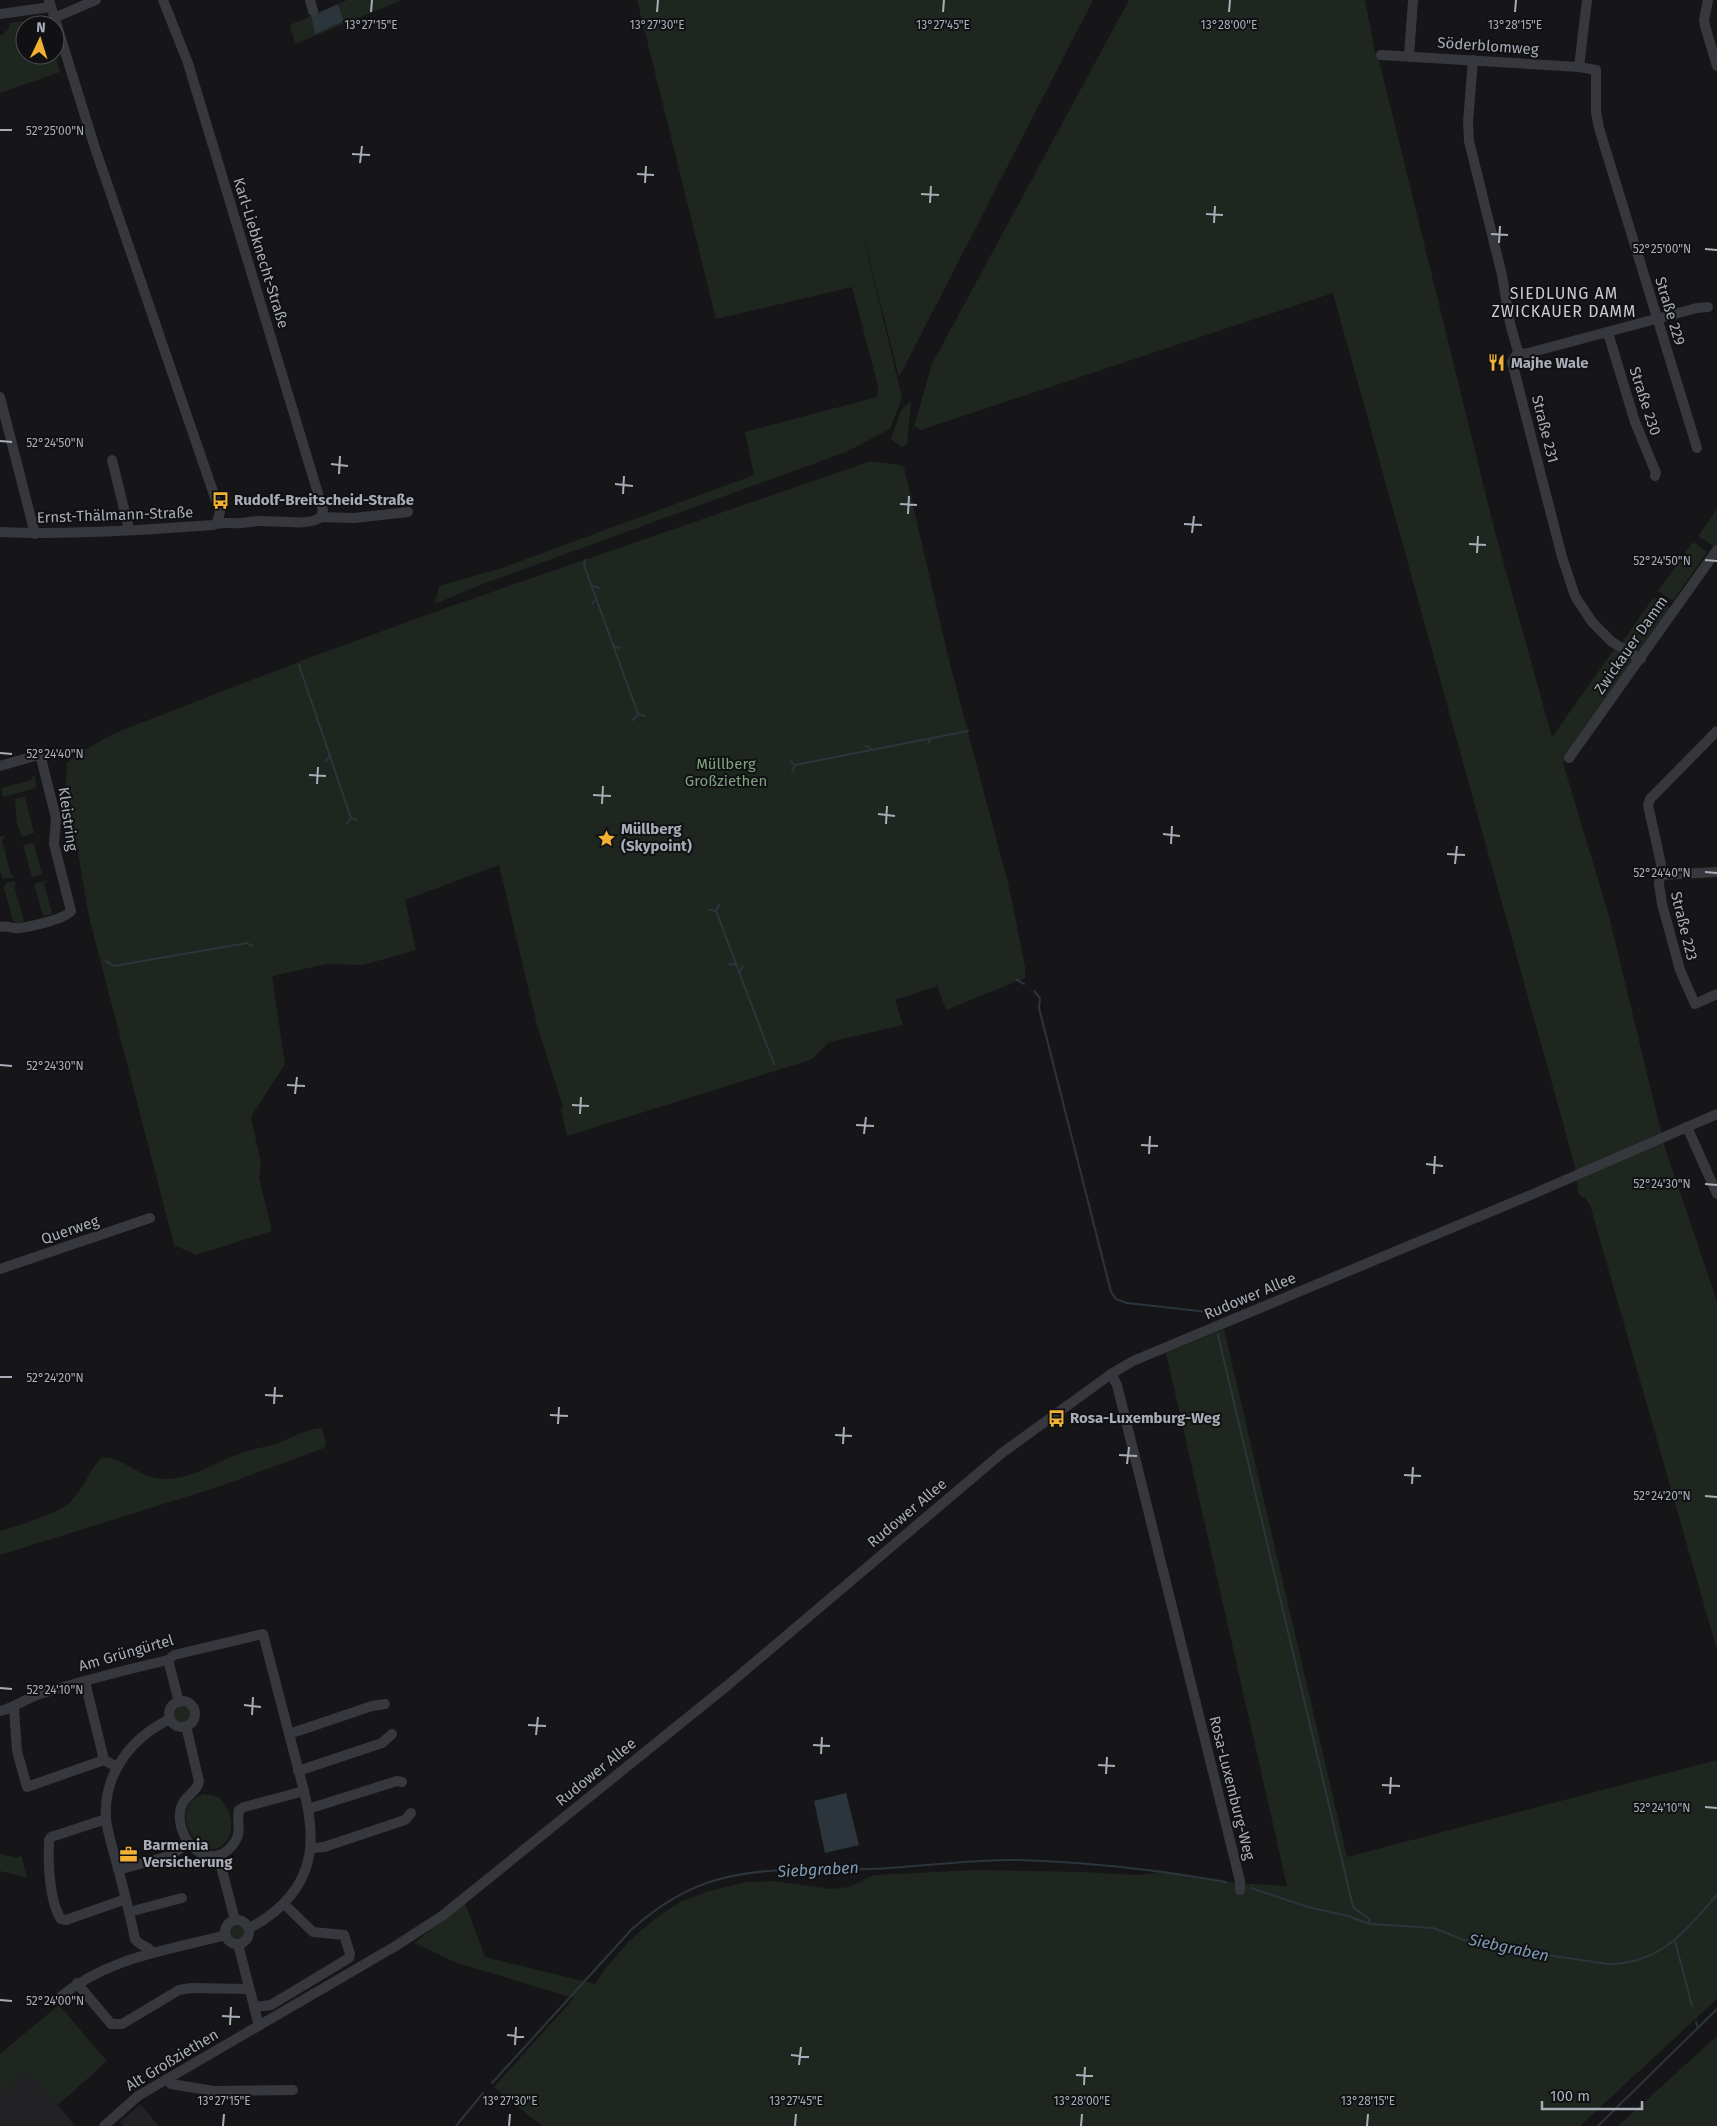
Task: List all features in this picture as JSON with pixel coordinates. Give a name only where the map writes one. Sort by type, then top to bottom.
[{"type":"street","points":[[0,14],[52,10],[96,0]]},
{"type":"street","name":"Karl-Liebknecht-Straße","points":[[163,0],[188,63],[207,123],[323,510],[321,517]]},
{"type":"street","points":[[310,0],[313,11]]},
{"type":"street","points":[[1409,56],[1413,0]]},
{"type":"street","points":[[1580,67],[1587,0]]},
{"type":"street","points":[[1708,0],[1704,20],[1717,66]]},
{"type":"street","points":[[52,10],[92,140],[220,512],[218,522]]},
{"type":"street","name":"Söderblomweg","points":[[1380,56],[1409,56],[1593,68]]},
{"type":"street","name":"Straße 231","points":[[1473,60],[1468,122],[1469,140],[1502,275],[1510,323],[1518,352],[1512,362],[1562,557],[1575,596],[1592,622],[1612,642],[1641,658]]},
{"type":"street","name":"Straße 229","points":[[1593,68],[1596,70],[1597,75],[1596,112],[1599,128],[1697,448]]},
{"type":"street","points":[[1518,352],[1526,354],[1698,308],[1708,307]]},
{"type":"street","name":"Straße 230","points":[[1608,333],[1635,422],[1656,473],[1655,476]]},
{"type":"street","points":[[0,397],[35,534]]},
{"type":"street","points":[[112,460],[129,529]]},
{"type":"street","name":"Ernst-Thälmann-Straße","points":[[0,532],[35,534],[212,525],[218,522],[296,522],[317,520],[321,517],[354,518],[408,512]]},
{"type":"street","name":"Zwickauer Damm","points":[[1569,758],[1717,550]]},
{"type":"street","name":"Straße 223","points":[[1717,731],[1650,799],[1648,805],[1661,864],[1659,884],[1668,928],[1680,970],[1695,1004],[1717,994]]},
{"type":"street","name":"Kleistring","points":[[0,766],[38,755],[41,758],[56,818],[54,844],[71,912],[64,917],[17,929],[7,925],[0,927]]},
{"type":"street","points":[[1660,875],[1717,872]]},
{"type":"street","name":"Rudower Allee","points":[[260,2026],[394,1947],[442,1916],[728,1686],[995,1459],[1111,1374],[1142,1358],[1717,1114]]},
{"type":"street","points":[[1687,1127],[1717,1194]]},
{"type":"street","name":"Querweg","points":[[0,1269],[150,1218]]},
{"type":"street","name":"Rosa-Luxemburg-Weg","points":[[1111,1374],[1116,1385],[1240,1881],[1240,1890]]},
{"type":"street","name":"Am Grüngürtel","points":[[1,1711],[14,1708],[21,1701],[30,1697],[168,1660],[174,1655],[263,1634],[289,1734]]},
{"type":"street","points":[[168,1660],[179,1702]]},
{"type":"street","points":[[85,1682],[104,1760],[117,1767]]},
{"type":"street","points":[[179,1702],[186,1702],[194,1709],[193,1720],[186,1726],[175,1725],[170,1719],[170,1711],[179,1702]]},
{"type":"street","points":[[249,1928],[266,1919],[284,1904],[300,1881],[311,1848],[308,1809],[289,1734],[372,1706],[385,1704]]},
{"type":"street","points":[[14,1708],[17,1751],[27,1789],[104,1760]]},
{"type":"street","points":[[153,1953],[135,1939],[106,1819],[109,1788],[117,1767],[137,1741],[170,1719]]},
{"type":"street","points":[[186,1726],[199,1781],[197,1787],[186,1797],[180,1812],[180,1820],[188,1844],[198,1852],[207,1855],[218,1855],[231,1847],[239,1832],[239,1810],[244,1807],[304,1791]]},
{"type":"street","points":[[298,1771],[382,1743],[392,1734]]},
{"type":"street","points":[[308,1809],[397,1781],[402,1782]]},
{"type":"street","points":[[311,1848],[324,1847],[405,1820],[412,1813]]},
{"type":"street","points":[[106,1819],[44,1841],[58,1914],[61,1919],[66,1920],[126,1900]]},
{"type":"street","points":[[118,1870],[169,1856],[188,1844]]},
{"type":"street","points":[[218,1855],[235,1920]]},
{"type":"street","points":[[129,1912],[182,1898]]},
{"type":"street","points":[[254,2008],[271,2005],[349,1958],[350,1954],[344,1935],[313,1932],[284,1904]]},
{"type":"street","points":[[235,1920],[244,1922],[249,1928],[248,1938],[238,1944],[232,1943],[226,1935],[228,1924],[235,1920]]},
{"type":"street","points":[[59,1998],[76,1983],[102,1969],[153,1953],[226,1935]]},
{"type":"street","points":[[129,1960],[131,1950],[139,1944]]},
{"type":"street","points":[[238,1944],[260,2026]]},
{"type":"street","points":[[76,1983],[111,2024],[116,2025],[122,2024],[179,1990],[191,1988],[249,1989]]},
{"type":"street","name":"Alt Großziethen","points":[[104,2126],[129,2102],[260,2026]]},
{"type":"street","points":[[167,2079],[171,2084],[214,2091],[293,2090]]},
{"type":"shaded area","points":[[338,4],[344,21],[315,34],[311,16]]},
{"type":"shaded area","points":[[846,1793],[859,1845],[825,1853],[814,1801]]},
{"type":"shaded area","points":[[27,2072],[75,2126],[0,2126],[0,2092]]},
{"type":"shaded area","points":[[141,2104],[158,2126],[123,2126],[120,2122]]},
{"type":"green space","points":[[347,0],[402,0],[295,44],[290,25],[311,16],[315,33],[344,21],[338,4]]},
{"type":"green space","points":[[637,0],[1093,0],[899,377],[860,222],[902,398],[890,429],[846,452],[483,584],[435,604],[439,586],[502,568],[754,475],[745,432],[877,397],[878,386],[852,287],[716,319]]},
{"type":"green space","points":[[1129,0],[1365,0],[1375,52],[1379,60],[1494,528],[1552,737],[1615,648],[1638,659],[1563,763],[1609,916],[1665,1148],[1717,1301],[1717,1650],[1590,1205],[1585,1198],[1579,1195],[1574,1163],[1333,293],[921,430],[914,426],[932,364]]},
{"type":"green space","points":[[15,22],[15,65],[58,65],[60,72],[0,93],[0,36],[8,30],[10,23]]},
{"type":"green space","points":[[911,401],[907,444],[902,447],[891,439],[901,410]]},
{"type":"green space","name":"Müllberg Großziethen","points":[[871,461],[904,467],[949,660],[1010,891],[1025,967],[1025,978],[946,1010],[937,986],[895,1000],[903,1025],[829,1042],[812,1059],[567,1136],[561,1110],[563,1107],[537,1025],[499,865],[405,900],[416,950],[363,965],[327,964],[272,976],[285,1064],[251,1117],[261,1164],[259,1178],[272,1231],[196,1255],[174,1245],[89,917],[66,783],[67,763],[79,753],[115,733],[306,659],[451,606]]},
{"type":"green space","points":[[1717,509],[1717,544],[1715,547],[1698,536]]},
{"type":"green space","points":[[1693,542],[1707,552],[1673,601],[1658,591]]},
{"type":"green space","points":[[1654,597],[1673,610],[1643,649],[1637,651],[1621,644]]},
{"type":"green space","points":[[35,776],[36,788],[3,797],[1,788],[32,780],[32,777]]},
{"type":"green space","points":[[25,797],[34,833],[22,837],[17,824],[15,799]]},
{"type":"green space","points":[[0,836],[5,836],[2,840],[11,875],[14,878],[2,878],[0,869]]},
{"type":"green space","points":[[34,843],[42,874],[32,877],[23,845]]},
{"type":"green space","points":[[47,880],[44,883],[52,914],[43,916],[34,884]]},
{"type":"green space","points":[[15,881],[16,885],[14,885],[24,921],[17,923],[13,921],[4,888],[6,883]]},
{"type":"green space","points":[[1224,1329],[1347,1857],[1717,1760],[1717,1999],[1580,2126],[542,2126],[494,2087],[574,1998],[457,1963],[414,1943],[465,1903],[485,1957],[595,1984],[629,1941],[656,1918],[680,1902],[709,1891],[746,1882],[772,1881],[831,1889],[849,1887],[874,1875],[976,1870],[1137,1875],[1157,1873],[1159,1870],[1236,1883],[1287,1886],[1166,1353]]},
{"type":"green space","points":[[322,1428],[326,1443],[324,1448],[221,1486],[0,1555],[0,1531],[39,1518],[66,1505],[76,1495],[101,1458],[116,1460],[158,1479],[179,1478],[198,1472],[235,1455]]},
{"type":"green space","points":[[179,1706],[185,1706],[190,1711],[188,1720],[179,1722],[174,1717],[174,1711]]},
{"type":"green space","points":[[204,1794],[214,1796],[223,1801],[230,1816],[231,1832],[220,1847],[210,1849],[200,1844],[192,1836],[187,1824],[186,1813],[192,1802]]},
{"type":"green space","points":[[0,1854],[17,1858],[21,1855],[27,1878],[0,1871]]},
{"type":"green space","points":[[234,1924],[240,1924],[245,1929],[243,1938],[234,1940],[229,1935],[229,1929]]},
{"type":"green space","points":[[59,2005],[107,2061],[58,2105],[27,2072],[0,2092],[0,2054]]},
{"type":"green space","points":[[1717,2036],[1717,2126],[1618,2126]]},
{"type":"waterway","points":[[585,560],[584,565],[638,714],[645,716]]},
{"type":"waterway","points":[[592,586],[599,588]]},
{"type":"waterway","points":[[592,604],[596,599]]},
{"type":"waterway","points":[[613,646],[620,648]]},
{"type":"waterway","points":[[299,665],[351,818],[347,824]]},
{"type":"waterway","points":[[633,720],[638,715]]},
{"type":"waterway","points":[[790,761],[795,765],[968,731]]},
{"type":"waterway","points":[[928,744],[931,738]]},
{"type":"waterway","points":[[866,746],[873,750]]},
{"type":"waterway","points":[[326,761],[330,755]]},
{"type":"waterway","points":[[792,771],[795,765]]},
{"type":"waterway","points":[[351,818],[357,820]]},
{"type":"waterway","points":[[716,911],[719,905]]},
{"type":"waterway","points":[[709,910],[716,911],[774,1064]]},
{"type":"waterway","points":[[106,961],[114,966],[247,943],[252,946]]},
{"type":"waterway","points":[[729,964],[737,965]]},
{"type":"waterway","points":[[739,973],[743,966]]},
{"type":"waterway","points":[[1016,979],[1024,984]]},
{"type":"waterway","points":[[1034,991],[1040,998],[1039,1008],[1111,1292],[1116,1299],[1127,1303],[1208,1312],[1211,1315]]},
{"type":"waterway","points":[[1218,1335],[1353,1907],[1369,1919],[1369,1924]]},
{"type":"waterway","name":"Siebgraben","points":[[492,2083],[632,1929],[651,1913],[671,1900],[693,1888],[716,1880],[773,1871],[871,1869],[1019,1860],[1123,1867],[1226,1882]]},
{"type":"waterway","name":"Siebgraben","points":[[1251,1888],[1308,1907],[1348,1916],[1369,1924],[1433,1928],[1464,1940],[1492,1947],[1608,1964],[1627,1963],[1657,1952],[1682,1933],[1717,1895]]},
{"type":"waterway","points":[[1675,1941],[1692,2006]]},
{"type":"waterway","points":[[1598,2126],[1717,2009]]},
{"type":"waterway","points":[[1696,2022],[1698,2028]]},
{"type":"waterway","name":"Siebgraben","points":[[456,2126],[483,2093]]},
{"type":"place","name":"Majhe Wale","points":[[1497,363]]},
{"type":"place","name":"Rudolf-Breitscheid-Straße","points":[[220,500]]},
{"type":"place","name":"Müllberg (Skypoint)","points":[[607,838]]},
{"type":"place","name":"Rosa-Luxemburg-Weg","points":[[1056,1418]]},
{"type":"place","name":"Barmenia Versicherung","points":[[129,1854]]},
{"type":"district","name":"SIEDLUNG AM ZWICKAUER DAMM","points":[[1564,302]]}]
